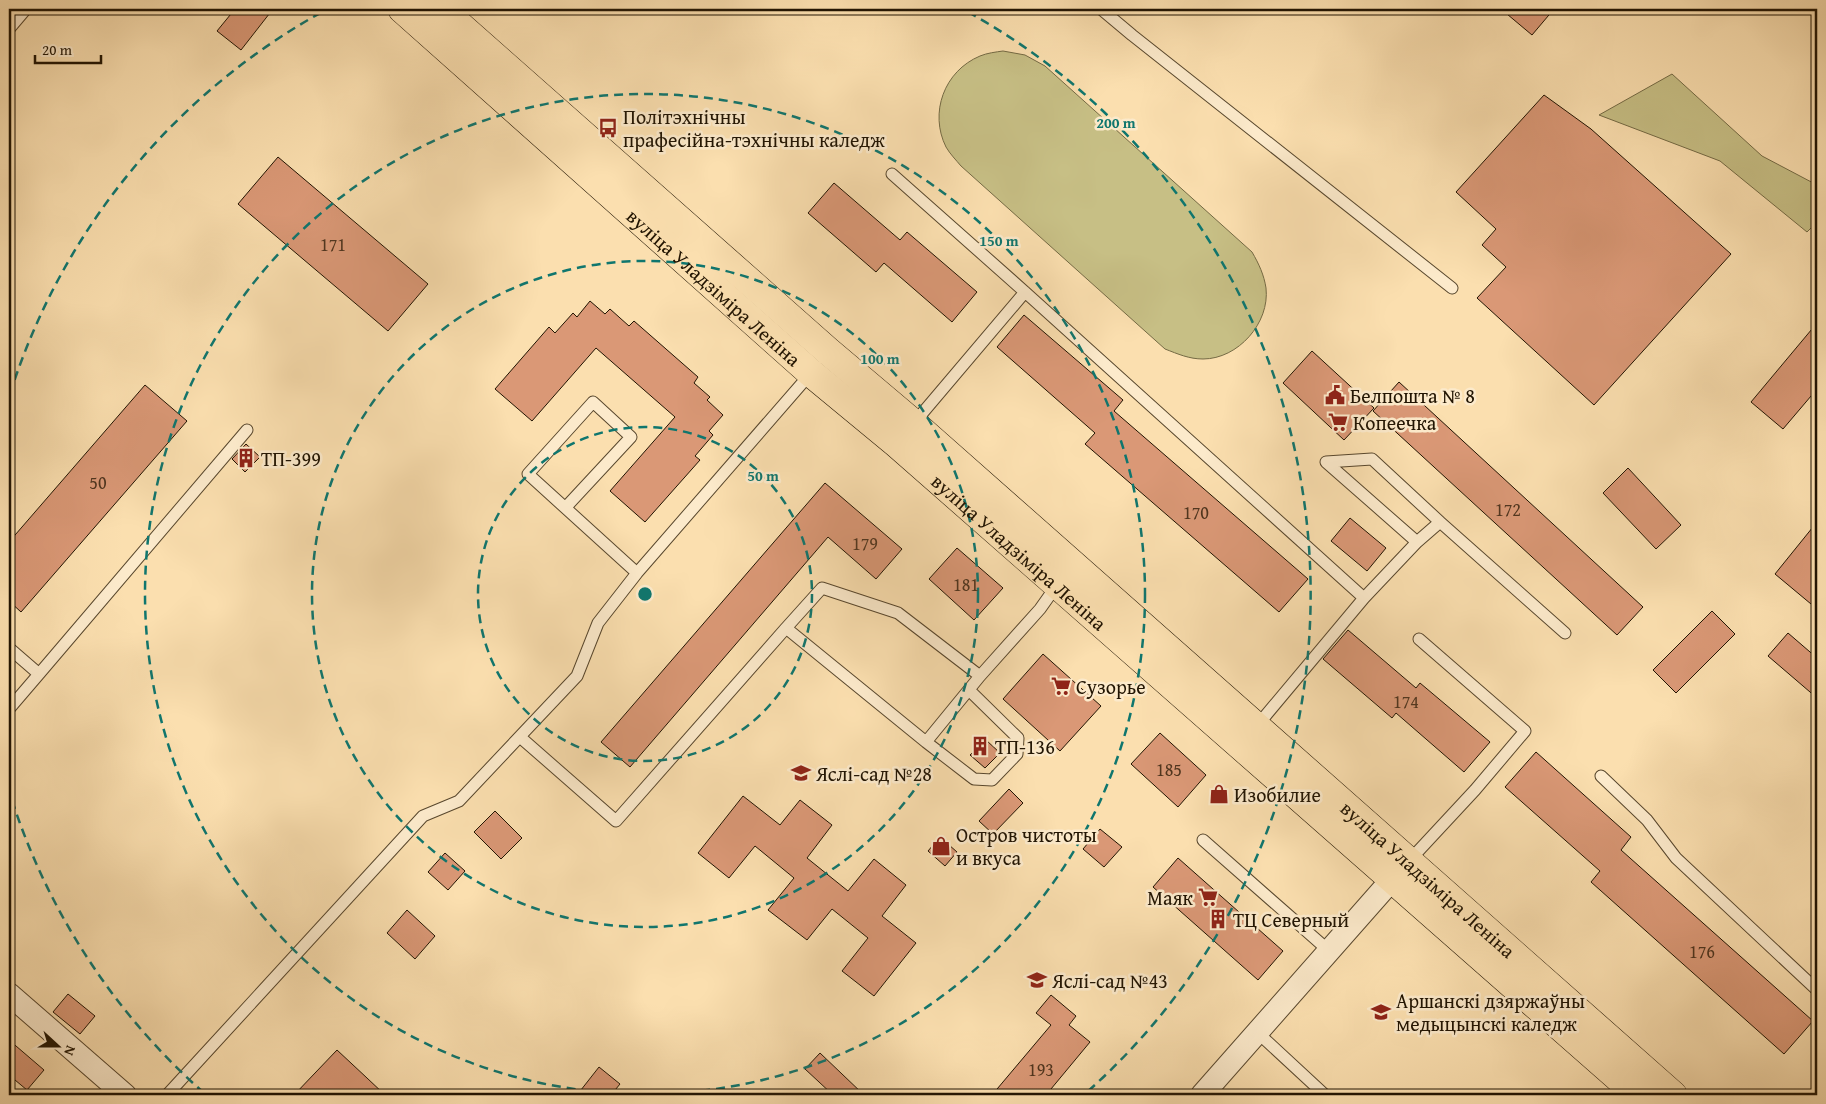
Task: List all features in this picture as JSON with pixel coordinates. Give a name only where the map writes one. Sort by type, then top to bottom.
[{"type":"main road","name":"вуліца Уладзіміра Леніна","points":[[402,9],[820,363],[1256,727],[1400,870],[1638,1095]]},
{"type":"main road","name":"вуліца Уладзіміра Леніна","points":[[441,9],[820,363]]},
{"type":"main road","name":"вуліца Уладзіміра Леніна","points":[[905,434],[1058,585],[1673,1095]]},
{"type":"street","points":[[1202,1095],[1400,870]]},
{"type":"street","points":[[9,994],[124,1095]]},
{"type":"lane","points":[[9,29],[26,9]]},
{"type":"lane","points":[[1101,9],[1452,288]]},
{"type":"lane","points":[[892,174],[1364,598]]},
{"type":"lane","points":[[905,434],[1025,292]]},
{"type":"lane","points":[[167,1095],[423,816],[459,801],[577,676],[598,622],[637,573],[820,363]]},
{"type":"lane","points":[[566,507],[631,437],[593,402],[528,474],[637,573]]},
{"type":"lane","points":[[9,708],[247,430]]},
{"type":"lane","points":[[1417,542],[1326,462],[1372,459],[1566,633]]},
{"type":"lane","points":[[1256,727],[1364,598],[1417,542],[1440,522]]},
{"type":"lane","points":[[926,742],[980,676],[1040,609],[1058,585]]},
{"type":"lane","points":[[520,737],[616,821],[822,588],[898,613],[980,676]]},
{"type":"lane","points":[[786,628],[974,779],[992,780],[1017,754],[1018,738],[969,690]]},
{"type":"lane","points":[[1400,870],[1475,790],[1525,731],[1419,639]]},
{"type":"lane","points":[[9,648],[39,674]]},
{"type":"lane","points":[[1601,776],[1647,820],[1676,858],[1817,990]]},
{"type":"lane","points":[[1203,840],[1328,950]]},
{"type":"lane","points":[[1257,1032],[1325,1095]]},
{"type":"shaded area","points":[[1003,51],[1025,55],[1045,66],[1252,252],[1264,279],[1266,301],[1263,314],[1257,326],[1239,346],[1228,353],[1203,359],[1188,357],[1165,349],[951,155],[941,134],[939,121],[943,94],[949,82],[968,63],[983,55]]},
{"type":"shaded area","points":[[1672,74],[1762,156],[1817,185],[1817,222],[1807,232],[1720,161],[1599,115]]},
{"type":"building","points":[[235,9],[273,9],[241,50],[217,31]]},
{"type":"building","points":[[1501,9],[1554,9],[1532,35]]},
{"type":"building","points":[[1544,95],[1591,129],[1731,254],[1594,405],[1477,298],[1506,267],[1482,245],[1496,229],[1456,192]]},
{"type":"building","points":[[278,157],[428,284],[388,331],[238,204]]},
{"type":"building","points":[[834,183],[900,240],[907,232],[977,292],[952,322],[884,263],[876,272],[808,213]]},
{"type":"building","points":[[590,301],[605,314],[610,309],[629,326],[634,321],[698,377],[694,383],[710,397],[707,400],[723,415],[709,431],[713,435],[695,456],[700,460],[645,522],[610,491],[675,417],[596,348],[532,421],[495,389],[549,327],[555,333],[573,313],[577,317]]},
{"type":"building","points":[[1024,315],[1123,400],[1114,411],[1308,579],[1279,612],[1085,444],[1095,433],[997,347]]},
{"type":"building","points":[[1817,323],[1817,389],[1783,429],[1751,402]]},
{"type":"building","points":[[1312,351],[1374,408],[1344,440],[1283,383]]},
{"type":"building","points":[[1399,382],[1643,607],[1617,635],[1373,411]]},
{"type":"building","points":[[145,385],[187,421],[21,612],[9,601],[9,542]]},
{"type":"building","name":"ТП-399","points":[[246,444],[260,457],[245,472],[232,459]]},
{"type":"building","points":[[1628,468],[1681,525],[1656,549],[1603,493]]},
{"type":"building","points":[[825,483],[902,549],[876,579],[828,537],[630,767],[601,742]]},
{"type":"building","points":[[1350,518],[1386,548],[1367,571],[1331,541]]},
{"type":"building","points":[[1817,522],[1817,609],[1775,574]]},
{"type":"building","points":[[957,548],[1003,588],[974,620],[929,579]]},
{"type":"building","points":[[1712,611],[1735,634],[1676,693],[1653,670]]},
{"type":"building","points":[[1348,630],[1416,688],[1420,683],[1490,742],[1464,772],[1396,713],[1392,718],[1323,659]]},
{"type":"building","points":[[1788,633],[1817,658],[1817,698],[1768,656]]},
{"type":"building","points":[[1043,654],[1101,706],[1060,751],[1003,699]]},
{"type":"building","points":[[1160,733],[1206,775],[1178,807],[1131,764]]},
{"type":"building","name":"ТП-136","points":[[986,740],[1000,753],[985,768],[970,755]]},
{"type":"building","points":[[1536,752],[1631,837],[1621,850],[1813,1021],[1784,1054],[1591,882],[1600,871],[1505,787]]},
{"type":"building","points":[[1009,789],[1023,803],[993,834],[979,821]]},
{"type":"building","points":[[743,796],[780,825],[800,800],[832,825],[807,858],[848,891],[874,859],[906,885],[882,916],[916,943],[874,996],[842,971],[868,938],[832,909],[807,940],[768,910],[794,878],[755,846],[729,878],[698,853]]},
{"type":"building","points":[[495,811],[522,838],[501,859],[474,832]]},
{"type":"building","points":[[1100,829],[1122,847],[1104,867],[1083,849]]},
{"type":"building","points":[[940,837],[957,852],[945,866],[928,851]]},
{"type":"building","points":[[445,853],[465,871],[448,890],[428,872]]},
{"type":"building","name":"ТЦ Северный","points":[[1178,858],[1283,951],[1258,980],[1153,887]]},
{"type":"building","points":[[407,910],[435,936],[415,959],[387,933]]},
{"type":"building","points":[[68,994],[95,1016],[80,1034],[53,1012]]},
{"type":"building","points":[[1051,995],[1076,1016],[1069,1025],[1090,1042],[1046,1095],[992,1095],[1051,1025],[1036,1013]]},
{"type":"building","points":[[9,1040],[44,1070],[27,1090],[9,1075]]},
{"type":"building","points":[[337,1050],[367,1078],[385,1095],[294,1095]]},
{"type":"building","points":[[820,1053],[864,1095],[833,1095],[805,1069]]},
{"type":"building","points":[[599,1067],[620,1084],[611,1095],[577,1095]]},
{"type":"place","name":"Політэхнічны прафесійна-тэхнічны каледж","points":[[608,128]]},
{"type":"place","name":"Белпошта № 8","points":[[1335,395]]},
{"type":"place","name":"Копеечка","points":[[1338,422]]},
{"type":"place","name":"ТП-399","points":[[246,458]]},
{"type":"place","name":"Сузорье","points":[[1061,686]]},
{"type":"place","name":"ТП-136","points":[[980,746]]},
{"type":"place","name":"Яслі-сад №28","points":[[801,773]]},
{"type":"place","name":"Изобилие","points":[[1219,794]]},
{"type":"place","name":"Остров чистоты и вкуса","points":[[941,846]]},
{"type":"place","name":"Маяк","points":[[1208,897]]},
{"type":"place","name":"ТЦ Северный","points":[[1218,919]]},
{"type":"place","name":"Яслі-сад №43","points":[[1037,980]]},
{"type":"place","name":"Аршанскі дзяржаўны медыцынскі каледж","points":[[1381,1012]]}]
